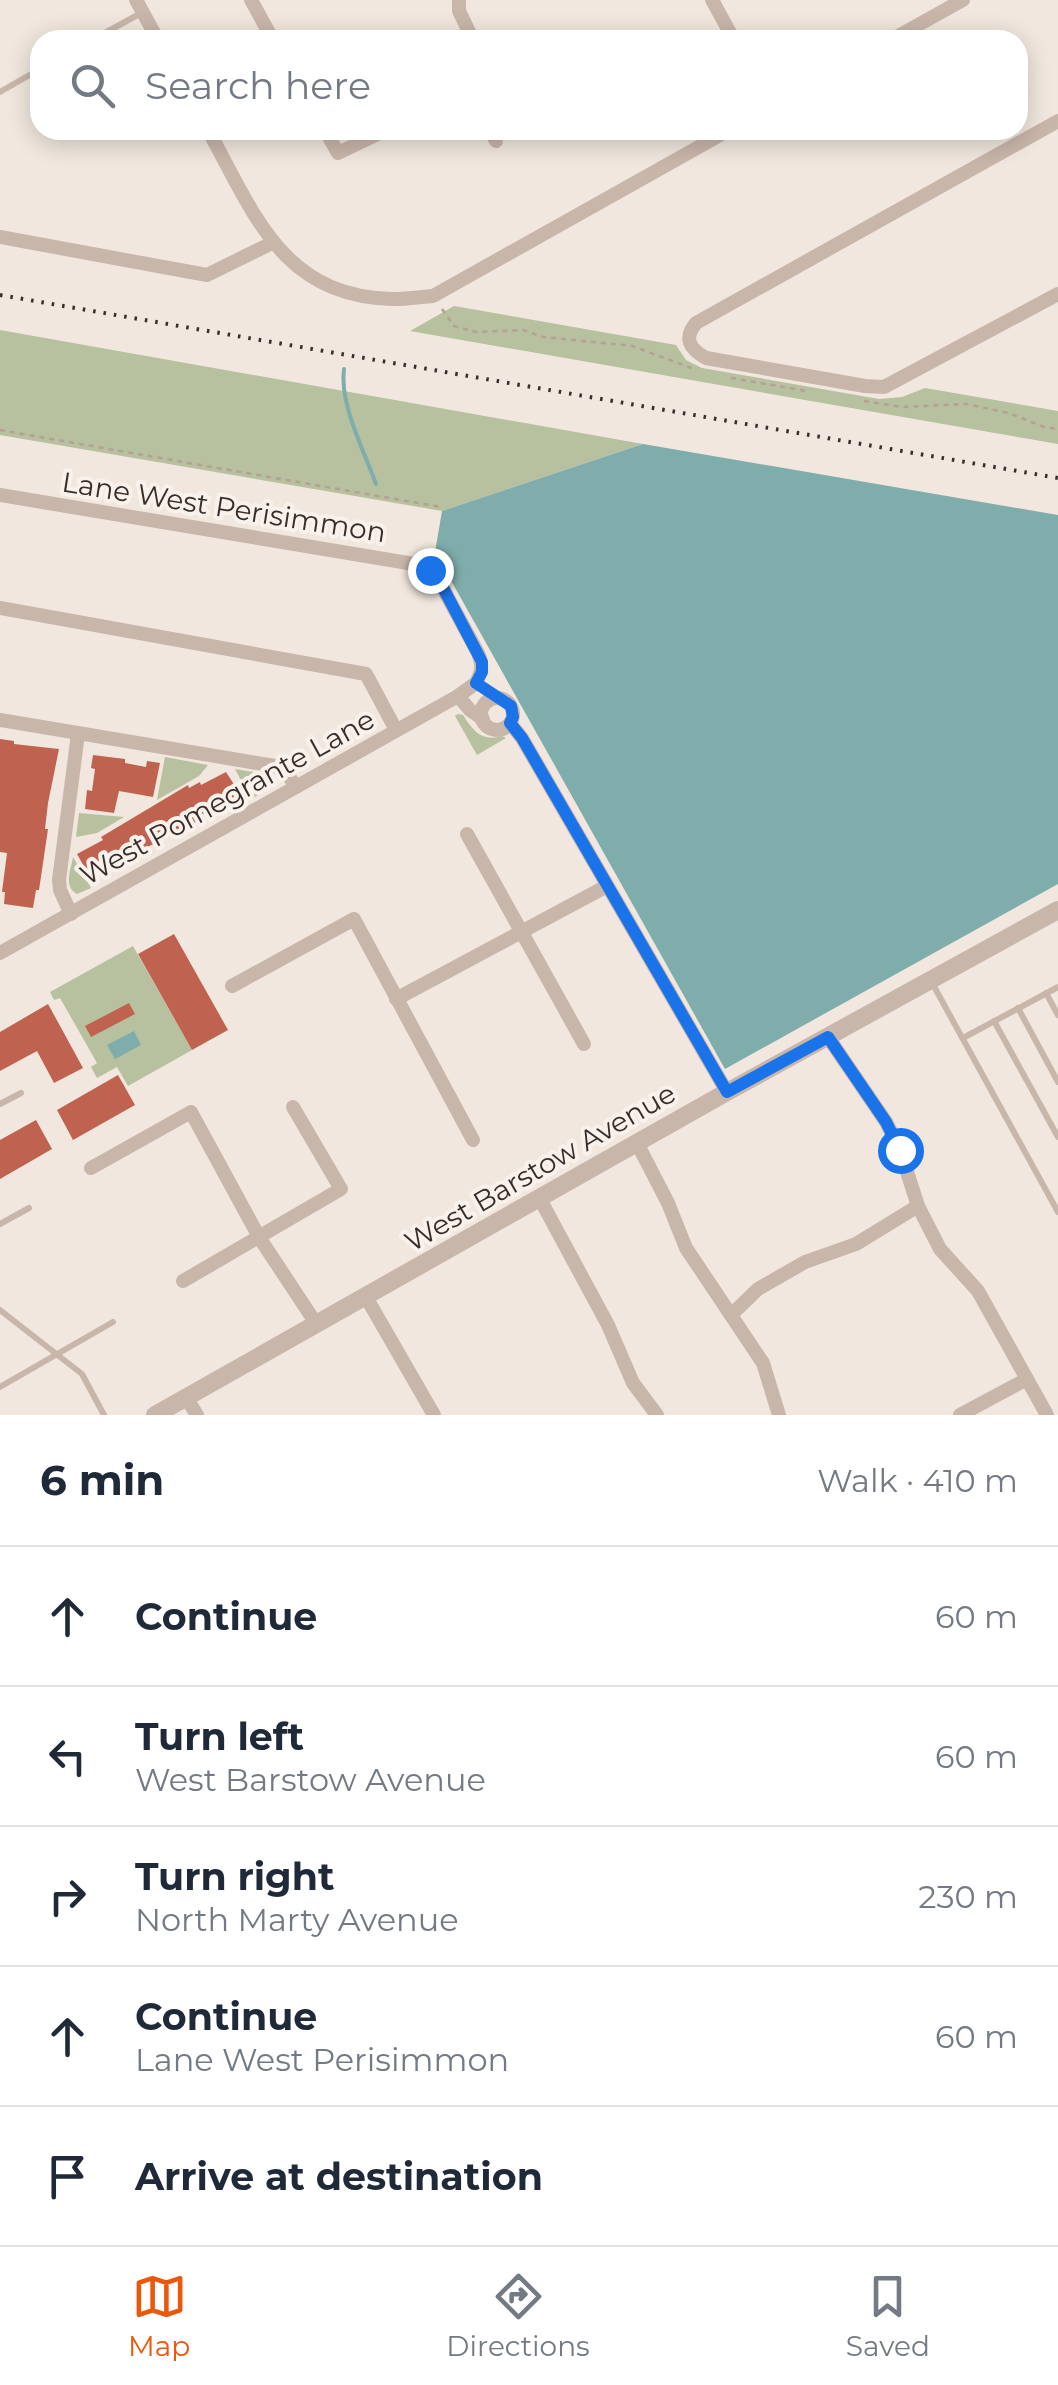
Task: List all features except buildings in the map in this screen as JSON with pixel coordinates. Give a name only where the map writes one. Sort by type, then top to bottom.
[{"type":"street","points":[[458,0],[468,30]]},
{"type":"street","points":[[712,0],[728,30]]},
{"type":"street","points":[[909,30],[963,0]]},
{"type":"street","points":[[256,2],[269,30]]},
{"type":"street","points":[[140,6],[153,30]]},
{"type":"street","points":[[1028,139],[1058,122]]},
{"type":"street","points":[[217,140],[272,243],[288,260],[336,289],[395,300],[432,296],[710,140]]},
{"type":"street","points":[[331,140],[338,153],[365,140]]},
{"type":"street","points":[[1026,140],[696,324],[689,332],[688,343],[706,358],[884,387],[1058,294]]},
{"type":"street","points":[[0,237],[207,275],[272,243]]},
{"type":"street","name":"Lane West Perisimmon","points":[[0,495],[420,565],[439,580],[478,652],[482,672],[476,683]]},
{"type":"street","points":[[0,608],[366,674],[396,730]]},
{"type":"street","points":[[458,696],[488,727],[498,730],[510,723],[511,706],[476,683]]},
{"type":"street","name":"West Pomegrante Lane","points":[[0,953],[476,683]]},
{"type":"street","points":[[483,720],[485,705],[498,698]]},
{"type":"street","points":[[0,720],[275,766],[287,773],[296,787]]},
{"type":"street","points":[[510,723],[727,1092]]},
{"type":"street","points":[[71,914],[59,880],[78,734]]},
{"type":"street","points":[[467,834],[584,1044]]},
{"type":"street","points":[[396,999],[607,886]]},
{"type":"street","name":"West Barstow Avenue","points":[[155,1415],[192,1407],[316,1325],[1058,910]]},
{"type":"street","points":[[232,986],[354,918],[472,1140]]},
{"type":"street","points":[[828,1037],[886,1122],[900,1150],[918,1206],[940,1248],[978,1291],[1047,1415]]},
{"type":"street","points":[[183,1281],[341,1189],[293,1107]]},
{"type":"street","points":[[92,1168],[191,1112],[258,1236],[316,1325]]},
{"type":"street","points":[[637,1143],[686,1248],[763,1363],[779,1415]]},
{"type":"street","points":[[540,1198],[608,1325],[632,1382],[657,1415]]},
{"type":"street","points":[[731,1316],[758,1289],[805,1262],[856,1244],[918,1206]]},
{"type":"street","points":[[366,1297],[434,1415]]},
{"type":"street","points":[[960,1415],[1027,1379]]},
{"type":"lane","points":[[106,30],[140,6]]},
{"type":"lane","points":[[0,92],[30,75]]},
{"type":"lane","points":[[931,980],[1058,1212]]},
{"type":"lane","points":[[963,1038],[1058,986]]},
{"type":"lane","points":[[1046,993],[1058,1015]]},
{"type":"lane","points":[[1018,1008],[1058,1082]]},
{"type":"lane","points":[[994,1021],[1058,1137]]},
{"type":"lane","points":[[0,1104],[21,1093]]},
{"type":"lane","points":[[0,1224],[30,1208]]},
{"type":"lane","points":[[0,1310],[82,1374],[104,1415]]},
{"type":"lane","points":[[0,1386],[113,1322]]},
{"type":"path","points":[[0,430],[441,507]]},
{"type":"green space","points":[[454,306],[676,345],[686,360],[702,368],[879,399],[902,397],[925,388],[1058,411],[1058,444],[410,331]]},
{"type":"green space","points":[[0,330],[643,444],[442,511],[0,435]]},
{"type":"green space","points":[[458,714],[484,736],[506,738],[477,755],[455,716]]},
{"type":"green space","points":[[165,757],[208,765],[199,776],[157,800]]},
{"type":"green space","points":[[235,769],[270,775],[274,786],[251,799]]},
{"type":"green space","points":[[79,813],[124,817],[97,833],[76,837]]},
{"type":"green space","points":[[73,857],[91,888],[77,894],[69,882]]},
{"type":"green space","points":[[133,946],[192,1050],[128,1086],[117,1067],[97,1078],[91,1067],[97,1063],[60,998],[54,1000],[50,992]]},
{"type":"water","points":[[643,444],[1058,515],[1058,884],[725,1069],[435,552],[442,511]]},
{"type":"water","points":[[134,1031],[141,1045],[115,1059],[107,1045]]},
{"type":"waterway","points":[[344,369],[349,412],[376,484]]},
{"type":"railway","points":[[0,295],[1058,478]]},
{"type":"route","points":[[430,570],[478,652],[482,672],[476,683],[511,706],[510,723],[727,1092],[828,1037],[886,1122],[900,1150]]}]
